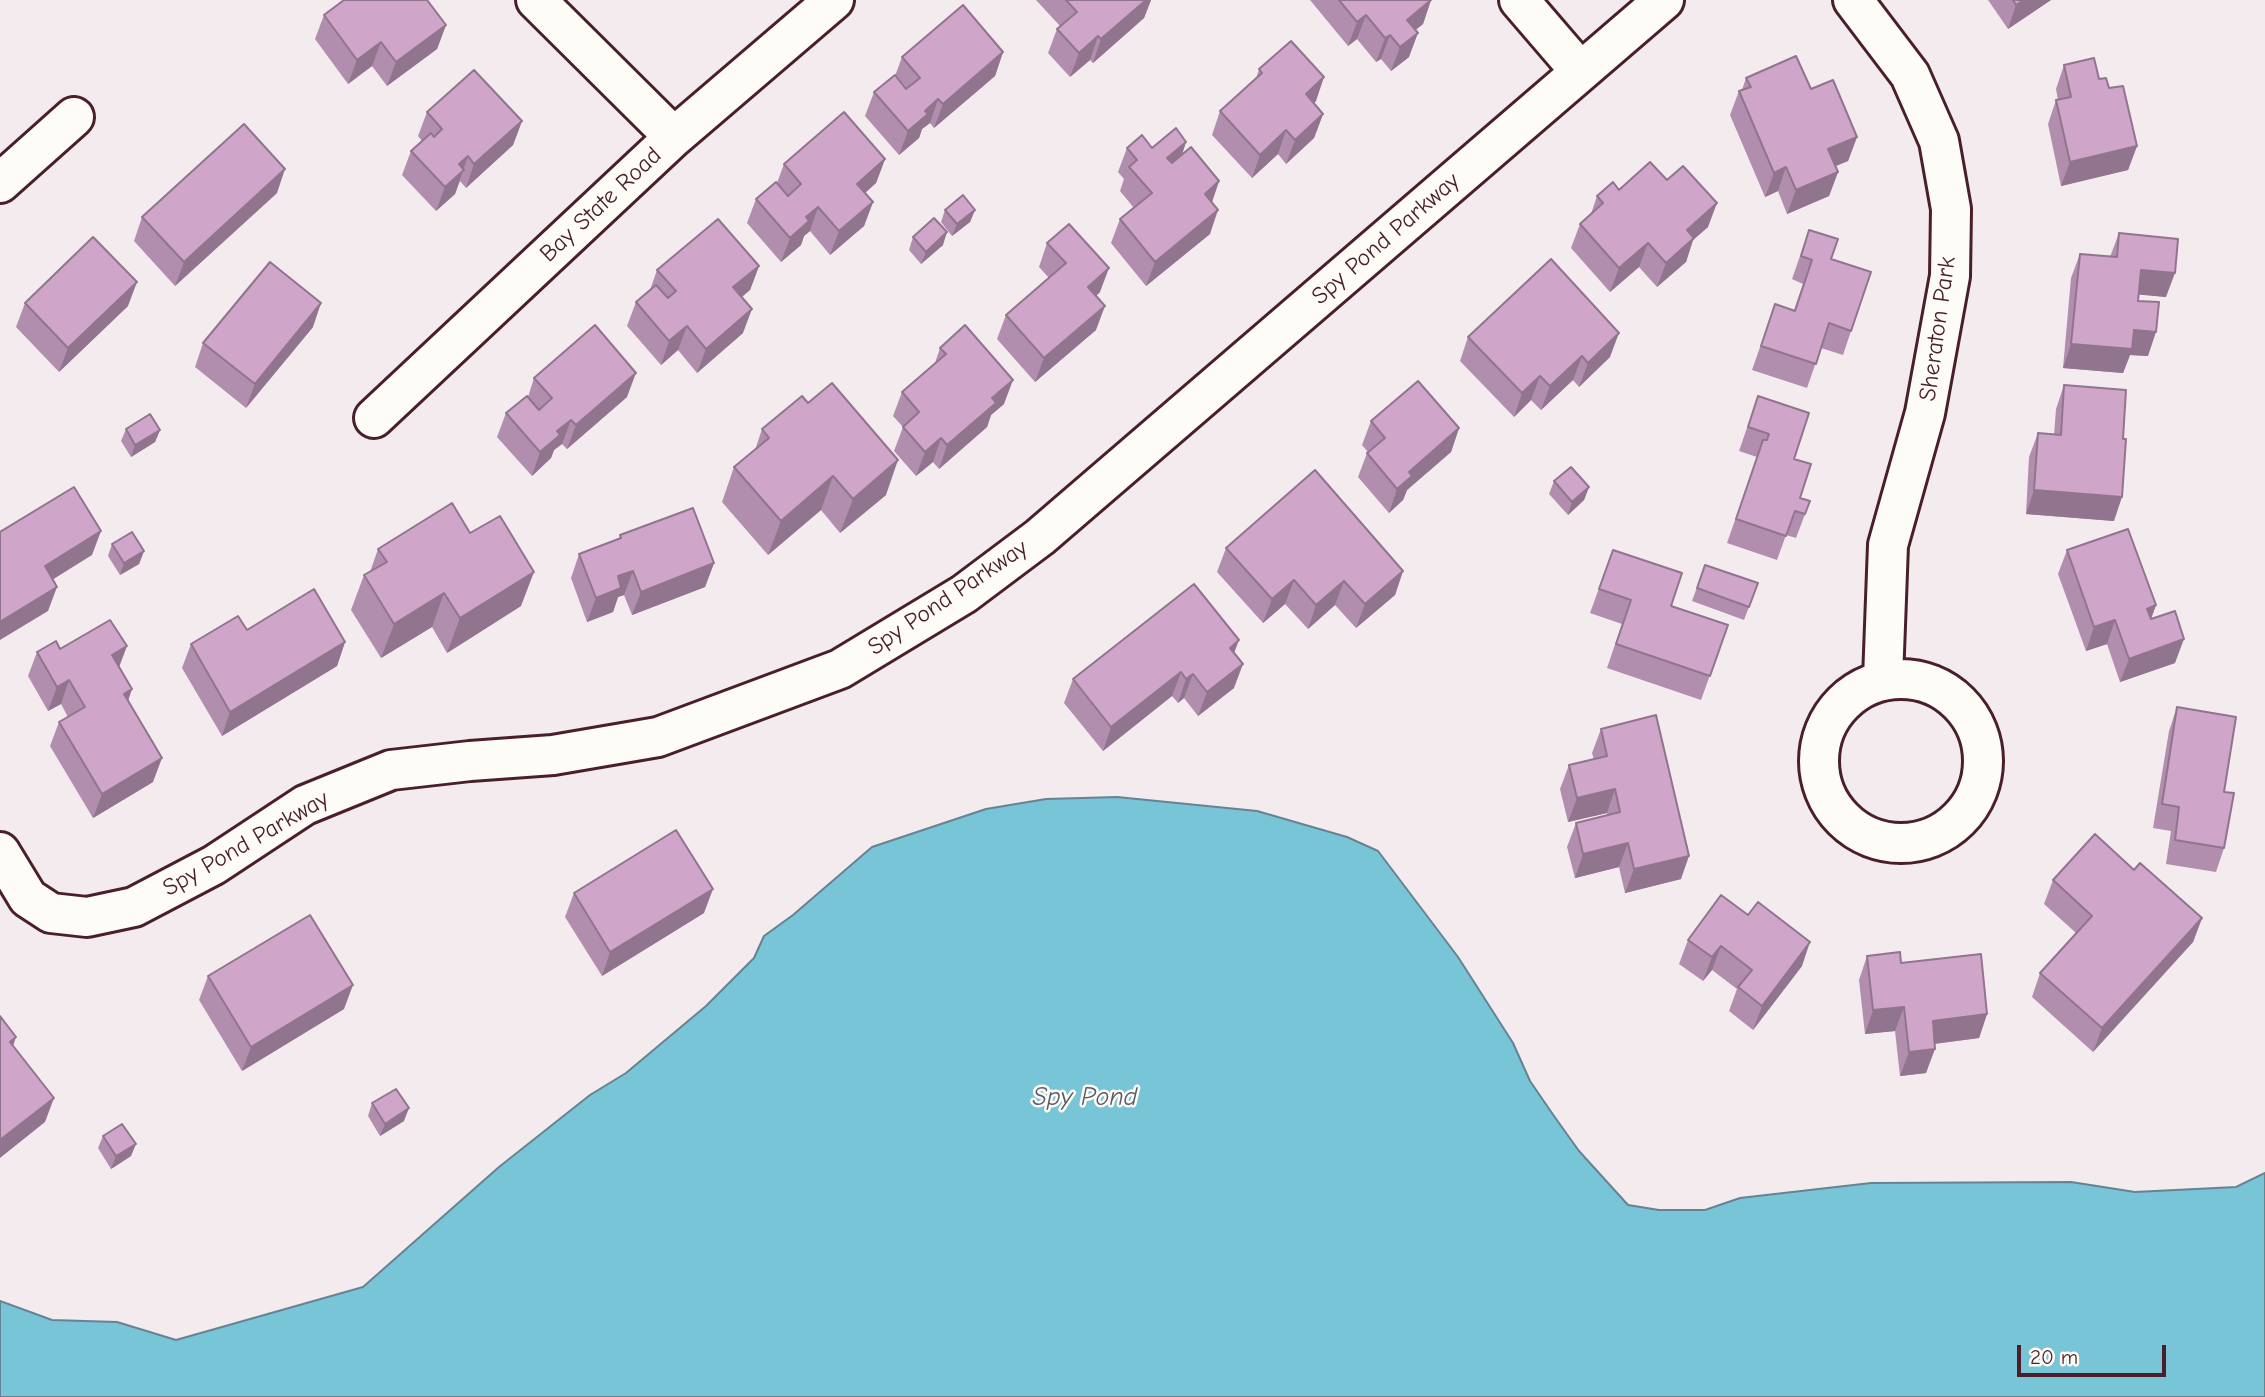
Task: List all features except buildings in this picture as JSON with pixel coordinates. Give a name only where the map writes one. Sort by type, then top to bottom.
[{"type":"street","points":[[536,0],[674,137]]},
{"type":"street","name":"Bay State Road","points":[[374,418],[674,137],[834,0]]},
{"type":"street","points":[[1519,0],[1580,71]]},
{"type":"street","name":"Sheraton Park","points":[[1853,0],[1910,75],[1939,141],[1951,209],[1950,276],[1925,412],[1888,545],[1883,679]]},
{"type":"street","name":"Spy Pond Parkway","points":[[0,852],[29,898],[51,913],[87,918],[134,907],[214,865],[305,806],[391,770],[553,755],[658,737],[839,669],[964,594],[1040,537],[1580,71],[1641,7]]},
{"type":"street","points":[[0,183],[74,117]]},
{"type":"street","points":[[1883,679],[1917,679],[1954,696],[1973,716],[1984,750],[1983,782],[1959,821],[1914,843],[1888,844],[1863,834],[1839,817],[1823,790],[1818,754],[1828,721],[1849,696],[1883,679]]},
{"type":"water","name":"Spy Pond","points":[[1117,797],[1257,811],[1347,837],[1378,851],[1458,957],[1513,1043],[1530,1081],[1554,1116],[1579,1151],[1628,1205],[1659,1210],[1705,1210],[1740,1198],[1871,1183],[2071,1182],[2135,1192],[2236,1187],[2265,1173],[2265,1397],[0,1397],[0,1301],[52,1320],[117,1322],[176,1340],[363,1287],[499,1167],[590,1095],[626,1073],[706,1006],[754,958],[764,936],[793,915],[872,847],[986,809],[1046,799]]}]
